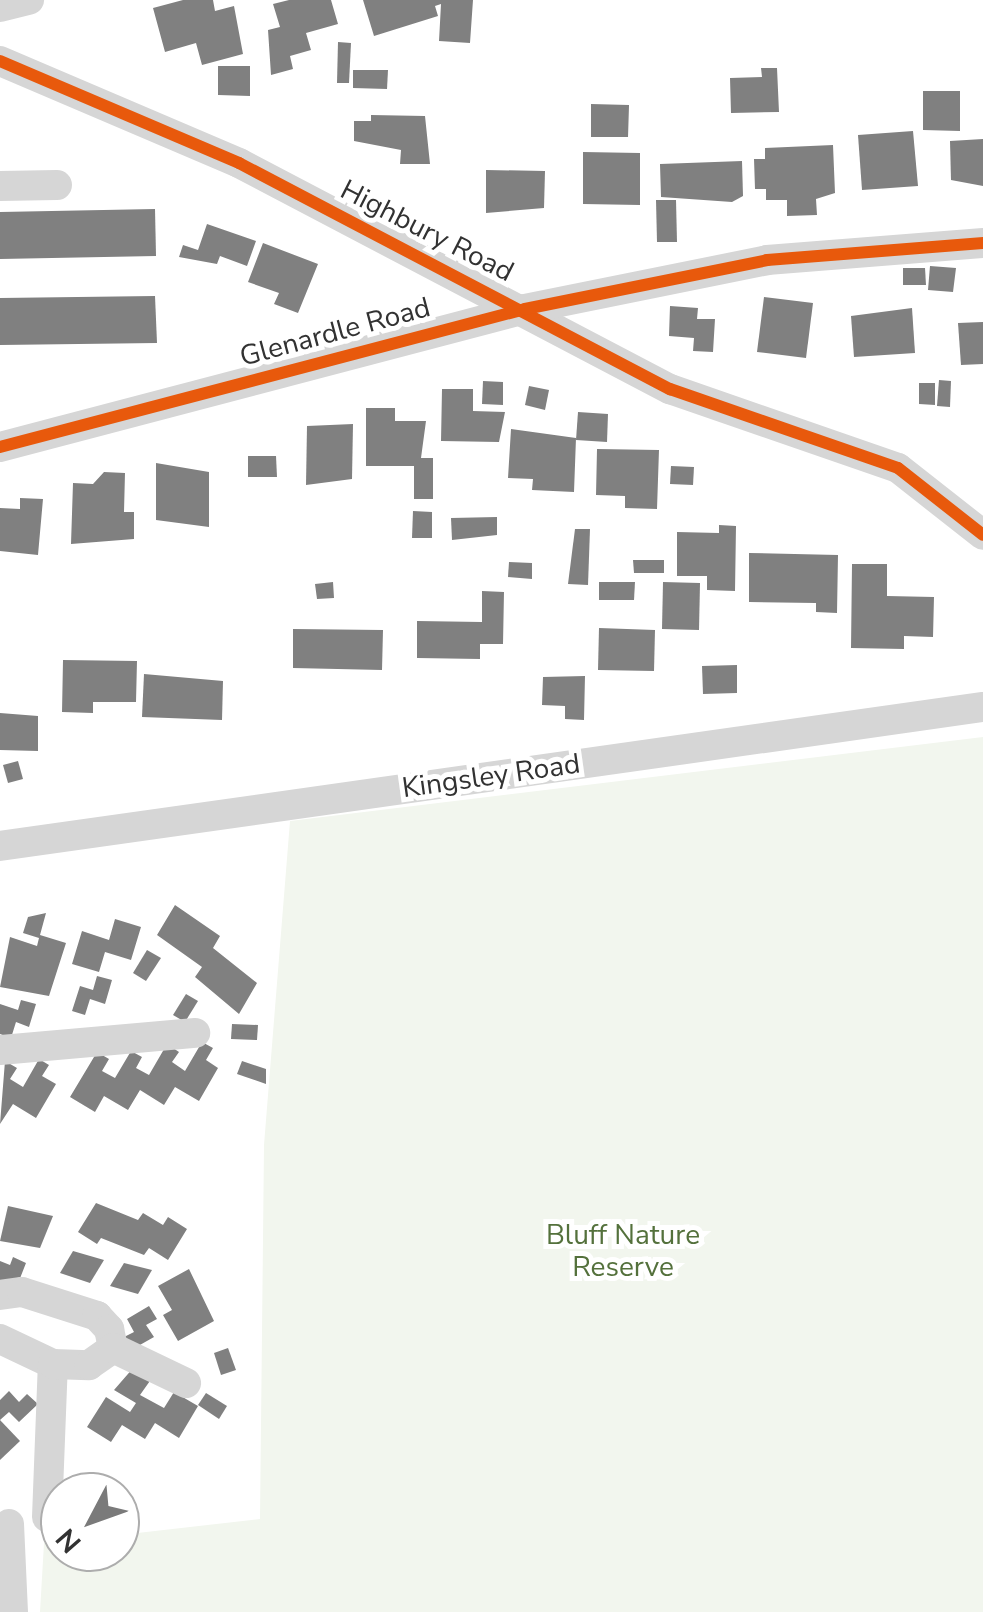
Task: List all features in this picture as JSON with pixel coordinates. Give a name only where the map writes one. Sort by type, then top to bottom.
[{"type":"street","points":[[0,7],[28,0]]},
{"type":"street","name":"Highbury Road","points":[[0,61],[145,118],[525,309],[670,389],[898,468],[983,535]]},
{"type":"street","points":[[0,186],[57,185]]},
{"type":"street","name":"Glenardle Road","points":[[0,447],[525,309],[767,260],[983,243]]},
{"type":"street","name":"Kingsley Road","points":[[0,846],[983,707]]},
{"type":"street","points":[[0,1050],[195,1033]]},
{"type":"street","points":[[0,1295],[22,1292],[97,1316],[109,1329],[112,1348]]},
{"type":"street","points":[[0,1339],[53,1364],[89,1365],[112,1348]]},
{"type":"street","points":[[112,1348],[186,1383]]},
{"type":"street","points":[[53,1364],[54,1472]]},
{"type":"street","points":[[13,1612],[4,1525],[40,1519]]},
{"type":"green space","name":"Bluff Nature Reserve","points":[[983,737],[983,1612],[40,1612],[42,1572],[140,1572],[140,1533],[260,1519],[264,1145],[290,821]]},
{"type":"building","points":[[183,0],[213,0],[215,11],[234,6],[243,54],[202,65],[196,43],[165,52],[153,8]]},
{"type":"building","points":[[331,0],[338,24],[306,33],[311,50],[290,56],[293,69],[271,75],[268,30],[280,27],[273,4]]},
{"type":"building","points":[[363,0],[473,0],[470,43],[439,41],[441,4],[435,6],[438,16],[374,36]]},
{"type":"building","points":[[338,42],[351,43],[349,83],[337,83]]},
{"type":"building","points":[[218,66],[250,66],[250,96],[218,95]]},
{"type":"building","points":[[761,68],[777,68],[779,112],[731,113],[730,78],[762,77]]},
{"type":"building","points":[[353,70],[388,70],[387,89],[353,88]]},
{"type":"building","points":[[923,91],[960,91],[960,131],[923,130]]},
{"type":"building","points":[[591,104],[629,105],[628,137],[591,137]]},
{"type":"building","points":[[371,115],[425,116],[430,164],[400,164],[401,150],[354,141],[354,121],[371,121]]},
{"type":"building","points":[[913,131],[918,186],[862,190],[858,135]]},
{"type":"building","points":[[983,139],[983,186],[951,180],[950,141]]},
{"type":"building","points":[[833,145],[835,193],[816,199],[817,215],[787,216],[787,200],[766,200],[766,189],[755,189],[754,159],[765,159],[765,148]]},
{"type":"building","points":[[583,152],[640,153],[640,205],[583,204]]},
{"type":"building","points":[[742,161],[743,196],[732,202],[661,197],[660,164]]},
{"type":"building","points":[[486,170],[545,171],[544,208],[486,213]]},
{"type":"building","points":[[656,200],[676,200],[677,242],[657,242]]},
{"type":"building","points":[[155,209],[156,256],[0,259],[0,212]]},
{"type":"building","points":[[207,224],[256,241],[247,266],[220,256],[217,264],[179,257],[183,245],[198,250]]},
{"type":"building","points":[[263,243],[318,264],[298,313],[274,304],[279,293],[248,282]]},
{"type":"building","points":[[930,266],[956,268],[953,292],[928,290]]},
{"type":"building","points":[[903,268],[925,268],[926,285],[903,285]]},
{"type":"building","points":[[155,296],[157,343],[0,345],[0,298]]},
{"type":"building","points":[[764,297],[813,303],[806,358],[757,352]]},
{"type":"building","points":[[670,306],[698,308],[697,319],[715,319],[713,352],[693,351],[694,338],[669,336]]},
{"type":"building","points":[[912,308],[915,353],[854,357],[851,316]]},
{"type":"building","points":[[983,322],[983,364],[961,365],[958,323]]},
{"type":"building","points":[[939,380],[951,381],[950,407],[937,406]]},
{"type":"building","points":[[483,381],[503,382],[503,405],[482,404]]},
{"type":"building","points":[[919,383],[935,383],[935,405],[919,404]]},
{"type":"building","points":[[529,386],[549,390],[545,410],[525,405]]},
{"type":"building","points":[[442,389],[473,389],[473,411],[505,412],[499,442],[441,441]]},
{"type":"building","points":[[366,408],[395,408],[395,421],[426,421],[421,458],[433,458],[433,499],[414,499],[414,466],[366,466]]},
{"type":"building","points":[[578,412],[608,414],[607,442],[576,440]]},
{"type":"building","points":[[353,424],[352,479],[306,485],[307,426]]},
{"type":"building","points":[[511,429],[576,438],[574,492],[532,490],[533,479],[508,478]]},
{"type":"building","points":[[597,449],[659,450],[657,509],[625,508],[625,496],[596,495]]},
{"type":"building","points":[[248,456],[276,456],[277,477],[248,477]]},
{"type":"building","points":[[156,463],[209,472],[209,527],[156,520]]},
{"type":"building","points":[[671,466],[694,467],[693,485],[670,484]]},
{"type":"building","points":[[104,472],[125,473],[124,512],[134,512],[134,539],[71,544],[73,483],[93,484]]},
{"type":"building","points":[[20,498],[43,499],[38,555],[0,551],[0,508],[20,509]]},
{"type":"building","points":[[413,511],[432,512],[432,538],[412,538]]},
{"type":"building","points":[[497,517],[497,535],[452,540],[451,518]]},
{"type":"building","points":[[719,525],[736,526],[735,591],[707,590],[707,576],[677,576],[677,532],[719,533]]},
{"type":"building","points":[[575,529],[590,529],[588,585],[568,584]]},
{"type":"building","points":[[749,553],[838,555],[837,613],[816,612],[816,603],[749,602]]},
{"type":"building","points":[[633,560],[664,560],[664,573],[634,573]]},
{"type":"building","points":[[509,562],[532,563],[532,579],[508,577]]},
{"type":"building","points":[[852,564],[887,564],[887,596],[934,597],[933,637],[904,636],[904,649],[851,648]]},
{"type":"building","points":[[333,582],[334,598],[317,599],[315,584]]},
{"type":"building","points":[[599,582],[635,582],[634,600],[599,600]]},
{"type":"building","points":[[663,582],[700,583],[699,630],[662,629]]},
{"type":"building","points":[[482,591],[504,592],[503,644],[480,644],[480,659],[417,658],[417,621],[482,622]]},
{"type":"building","points":[[599,628],[655,630],[654,671],[598,670]]},
{"type":"building","points":[[293,629],[383,630],[382,670],[293,668]]},
{"type":"building","points":[[63,660],[137,661],[136,702],[93,702],[93,713],[62,712]]},
{"type":"building","points":[[737,665],[737,693],[703,694],[702,666]]},
{"type":"building","points":[[144,674],[223,681],[222,720],[142,717]]},
{"type":"building","points":[[585,676],[584,720],[565,719],[565,706],[542,705],[543,677]]},
{"type":"building","points":[[0,713],[38,716],[38,751],[0,750]]},
{"type":"building","points":[[18,761],[23,779],[8,783],[3,765]]},
{"type":"building","points":[[175,905],[220,936],[213,948],[257,983],[239,1014],[195,977],[202,967],[157,935]]},
{"type":"building","points":[[46,913],[40,935],[66,943],[49,996],[0,987],[10,937],[37,946],[39,938],[23,933],[28,917]]},
{"type":"building","points":[[115,919],[141,927],[131,960],[105,952],[99,972],[72,964],[82,931],[109,940]]},
{"type":"building","points":[[147,950],[161,958],[146,981],[133,973]]},
{"type":"building","points":[[97,976],[112,980],[105,1004],[90,999],[85,1015],[72,1011],[80,986],[93,990]]},
{"type":"building","points":[[186,994],[198,1001],[185,1022],[173,1015]]},
{"type":"building","points":[[21,1000],[36,1004],[29,1027],[16,1022],[11,1038],[0,1034],[0,1004],[18,1010]]},
{"type":"building","points":[[232,1024],[258,1025],[257,1040],[231,1039]]},
{"type":"building","points":[[202,1042],[213,1048],[206,1060],[218,1068],[199,1101],[175,1087],[164,1105],[140,1090],[128,1110],[104,1096],[95,1112],[70,1097],[97,1052],[109,1059],[102,1071],[115,1078],[131,1051],[142,1057],[136,1068],[149,1075],[167,1044],[179,1052],[172,1062],[185,1071]]},
{"type":"building","points":[[39,1059],[49,1065],[42,1076],[56,1084],[36,1118],[13,1104],[0,1124],[5,1061],[17,1068],[10,1079],[23,1087]]},
{"type":"building","points":[[242,1061],[266,1069],[266,1084],[237,1074]]},
{"type":"building","points":[[96,1203],[138,1220],[143,1213],[163,1225],[168,1217],[187,1229],[168,1260],[149,1248],[144,1255],[101,1238],[97,1244],[78,1232]]},
{"type":"building","points":[[8,1206],[53,1216],[40,1248],[0,1241]]},
{"type":"building","points":[[73,1251],[104,1260],[90,1283],[60,1273]]},
{"type":"building","points":[[13,1257],[26,1263],[17,1286],[0,1288],[0,1261],[10,1265]]},
{"type":"building","points":[[124,1263],[152,1270],[138,1294],[110,1286]]},
{"type":"building","points":[[189,1269],[214,1321],[178,1341],[163,1315],[172,1310],[158,1286]]},
{"type":"building","points":[[149,1306],[157,1319],[146,1325],[154,1337],[131,1350],[124,1337],[134,1332],[127,1319]]},
{"type":"building","points":[[228,1348],[236,1370],[221,1375],[214,1353]]},
{"type":"building","points":[[134,1367],[152,1378],[140,1395],[164,1408],[174,1392],[198,1406],[179,1438],[155,1423],[145,1439],[122,1425],[111,1442],[87,1427],[106,1397],[130,1412],[136,1403],[114,1390]]},
{"type":"building","points":[[9,1391],[19,1402],[27,1394],[38,1404],[19,1422],[9,1412],[0,1420],[0,1400]]},
{"type":"building","points":[[206,1393],[227,1406],[219,1419],[198,1405]]},
{"type":"building","points":[[0,1420],[20,1441],[0,1460]]},
{"type":"cycle path","points":[[0,61],[239,163],[670,389],[898,468],[983,535]]},
{"type":"cycle path","points":[[0,447],[525,309],[767,260],[983,243]]}]
